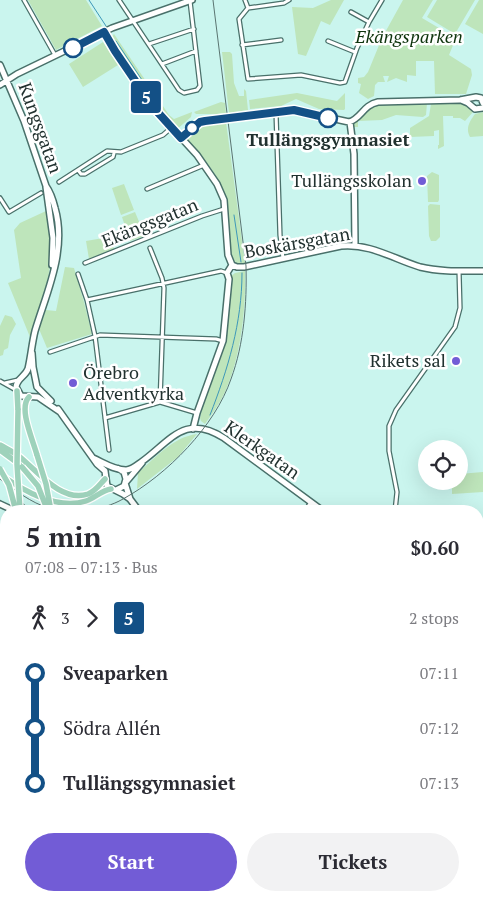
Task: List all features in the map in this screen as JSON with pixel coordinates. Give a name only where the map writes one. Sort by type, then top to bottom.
[{"type":"main road","points":[[16,505],[17,390]]},
{"type":"main road","points":[[35,393],[25,402],[24,410],[46,484],[48,505]]},
{"type":"main road","points":[[0,445],[20,457],[52,485],[66,494],[73,496],[89,494],[106,477]]},
{"type":"main road","points":[[0,450],[22,467],[38,486],[47,505]]},
{"type":"main road","points":[[0,469],[9,485],[14,505]]},
{"type":"main road","points":[[0,474],[20,488],[46,500],[60,502],[75,503],[85,501],[113,489]]},
{"type":"street","points":[[24,0],[55,55]]},
{"type":"street","points":[[0,85],[55,55],[104,32],[133,21],[191,0],[199,88],[188,93],[181,92],[149,45],[133,21],[119,0]]},
{"type":"street","points":[[245,0],[248,8]]},
{"type":"street","points":[[289,0],[284,3],[248,8],[239,19],[246,76],[250,80],[301,75],[343,83],[369,22],[382,0]]},
{"type":"street","points":[[351,12],[369,22]]},
{"type":"street","points":[[149,45],[194,29]]},
{"type":"street","points":[[104,32],[153,107],[205,165],[220,190],[224,200],[228,256],[232,265],[227,273],[229,279],[223,341],[193,429],[187,429],[176,434],[147,458],[122,488],[113,489]]},
{"type":"street","points":[[242,45],[282,40]]},
{"type":"street","points":[[328,41],[355,52]]},
{"type":"street","points":[[162,64],[196,51]]},
{"type":"street","name":"Kungsgatan","points":[[0,66],[24,122],[46,186],[53,238],[52,275],[32,343],[27,370],[20,378]]},
{"type":"street","points":[[460,100],[476,109],[483,92]]},
{"type":"street","points":[[350,122],[373,103],[460,100],[480,102]]},
{"type":"street","points":[[472,107],[471,103],[480,102]]},
{"type":"street","points":[[181,138],[200,122],[301,110],[350,122]]},
{"type":"street","points":[[276,113],[283,259]]},
{"type":"street","points":[[350,122],[354,154],[355,245]]},
{"type":"street","points":[[58,182],[108,151],[114,153],[121,152],[163,135],[171,128]]},
{"type":"street","points":[[78,170],[81,174],[85,174],[113,157],[114,153]]},
{"type":"street","points":[[147,189],[205,165]]},
{"type":"street","points":[[0,198],[9,212],[41,193]]},
{"type":"street","name":"Ekängsgatan","points":[[85,264],[202,216],[225,209]]},
{"type":"street","name":"Boskärsgatan","points":[[232,265],[244,267],[341,246],[355,245],[425,268],[483,271]]},
{"type":"street","points":[[150,248],[163,284],[160,402]]},
{"type":"street","points":[[396,505],[397,492],[389,451],[389,426],[396,410],[455,327],[460,308],[459,271]]},
{"type":"street","name":"Boskärsgatan","points":[[88,300],[221,272],[227,273]]},
{"type":"street","points":[[78,274],[88,300],[95,336],[109,450]]},
{"type":"street","points":[[50,352],[95,336],[216,339],[223,341]]},
{"type":"street","name":"Kungsgatan","points":[[32,343],[33,367],[36,380]]},
{"type":"street","points":[[4,383],[29,376],[36,380],[35,393]]},
{"type":"street","points":[[17,390],[20,378]]},
{"type":"street","points":[[0,381],[17,390],[22,396],[35,393],[46,399],[60,412],[97,464],[105,471],[106,485],[130,499],[134,505]]},
{"type":"street","points":[[105,418],[160,402],[197,413]]},
{"type":"street","name":"Klerkgatan","points":[[193,429],[207,430],[224,438],[315,505]]},
{"type":"street","points":[[93,458],[125,474],[130,499]]},
{"type":"street","points":[[106,477],[109,471],[129,469],[147,458]]},
{"type":"green space","points":[[28,0],[86,0],[102,26],[56,50]]},
{"type":"green space","points":[[331,0],[344,0],[330,25],[321,21],[306,56],[298,54],[292,7],[313,8]]},
{"type":"green space","name":"Ekängsparken","points":[[403,0],[433,0],[422,18],[456,38],[449,55],[471,69],[472,75],[466,94],[435,94],[434,61],[416,61],[416,76],[407,75],[407,82],[396,78],[387,82],[389,76],[383,76],[385,82],[378,82],[375,85],[374,96],[368,99],[359,93],[361,84],[358,83],[358,78],[364,77],[368,72],[382,38]]},
{"type":"green space","points":[[437,0],[475,0],[455,34],[427,17]]},
{"type":"green space","points":[[479,0],[483,0],[483,34],[465,24]]},
{"type":"green space","points":[[114,34],[169,115],[174,119],[192,112],[191,117],[175,131],[149,98],[126,62],[111,38]]},
{"type":"green space","points":[[103,42],[118,65],[83,87],[69,64]]},
{"type":"green space","points":[[222,52],[230,52],[232,54],[234,83],[239,96],[244,96],[244,89],[246,91],[248,110],[229,113]]},
{"type":"green space","points":[[297,93],[337,101],[345,93],[345,109],[319,109],[296,99],[281,106],[250,109],[249,100]]},
{"type":"green space","points":[[221,102],[225,103],[226,113],[196,114],[194,112]]},
{"type":"green space","points":[[462,102],[473,112],[465,121],[460,118],[453,118],[453,116],[443,116],[444,146],[438,149],[439,130],[434,131],[434,136],[410,137],[410,128],[429,116],[431,104]]},
{"type":"green space","points":[[427,103],[426,115],[423,117],[396,115],[382,120],[358,121],[358,127],[354,127],[354,123],[372,106],[380,104]]},
{"type":"green space","points":[[483,112],[483,136],[470,137],[468,128],[470,122],[475,114]]},
{"type":"green space","points":[[226,122],[245,263],[236,263],[232,254],[226,218],[227,202],[216,175],[184,137],[194,129],[204,125]]},
{"type":"green space","points":[[432,172],[439,175],[438,202],[428,202],[427,176]]},
{"type":"green space","points":[[124,184],[134,210],[121,215],[112,188]]},
{"type":"green space","points":[[430,204],[440,205],[440,237],[436,241],[431,241],[429,236],[428,206]]},
{"type":"green space","points":[[46,211],[52,238],[51,263],[46,288],[30,337],[8,283],[21,278],[14,230],[20,223]]},
{"type":"green space","points":[[135,212],[145,236],[130,241],[122,217]]},
{"type":"green space","points":[[109,237],[114,249],[89,259],[86,241]]},
{"type":"green space","points":[[65,267],[74,268],[92,334],[47,348],[39,329],[46,310],[56,311]]},
{"type":"green space","points":[[245,271],[245,301],[235,364],[223,396],[205,424],[200,418],[205,398],[226,342],[231,276]]},
{"type":"green space","points":[[5,315],[12,317],[16,324],[10,335],[8,348],[0,356],[0,326]]},
{"type":"green space","points":[[197,434],[178,457],[137,489],[138,473],[151,461],[173,443]]},
{"type":"green space","points":[[483,472],[483,492],[452,494],[452,490],[468,490],[468,473]]},
{"type":"waterway","points":[[89,0],[106,26]]},
{"type":"waterway","points":[[116,41],[162,110]]},
{"type":"waterway","points":[[234,215],[241,262]]},
{"type":"waterway","points":[[210,415],[233,346],[240,310],[242,273]]},
{"type":"railway","points":[[109,505],[140,489],[188,448],[214,414],[224,397],[242,338],[246,294],[246,266],[213,0]]},
{"type":"railway","points":[[0,479],[17,492],[40,505]]},
{"type":"railway","points":[[15,498],[25,505]]},
{"type":"bus line","name":"5","points":[[73,48],[104,32],[153,107],[181,138],[200,122],[205,121],[294,110],[301,110],[328,118]]},
{"type":"place","name":"Tullängsgymnasiet","points":[[328,118]]},
{"type":"place","name":"Tullängsskolan","points":[[422,181]]},
{"type":"place","name":"Rikets sal","points":[[456,361]]},
{"type":"place","name":"Örebro Adventkyrka","points":[[73,383]]}]
